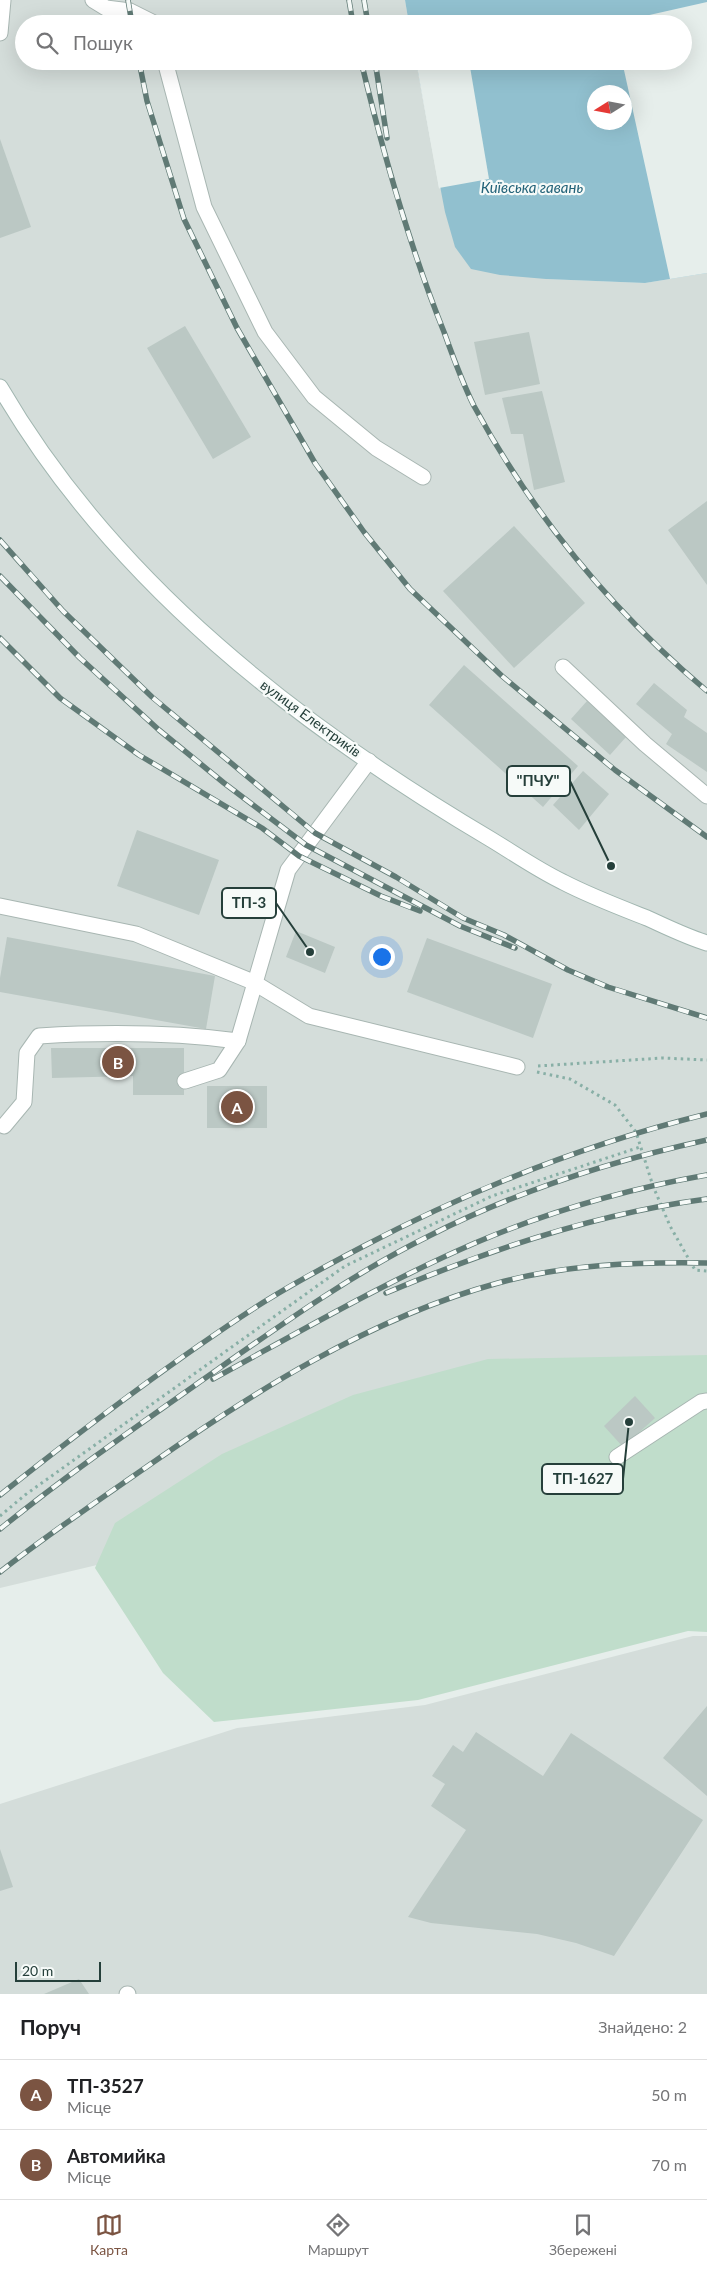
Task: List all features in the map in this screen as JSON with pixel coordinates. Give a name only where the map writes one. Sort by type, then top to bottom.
[{"type":"street","points":[[0,33],[3,0]]},
{"type":"street","points":[[93,0],[106,8],[130,11],[138,15]]},
{"type":"street","points":[[168,70],[204,207],[264,332],[314,396],[376,448],[423,477]]},
{"type":"street","name":"вулиця Електриків","points":[[0,387],[16,414],[84,508],[162,595],[246,670],[369,761],[455,818],[563,883],[707,943]]},
{"type":"street","points":[[564,667],[644,744],[707,796]]},
{"type":"street","points":[[185,1081],[220,1070],[238,1042],[253,982],[288,870],[369,761]]},
{"type":"street","points":[[0,906],[136,934],[253,982],[309,1016],[517,1067]]},
{"type":"street","points":[[4,1126],[24,1102],[27,1053],[39,1036],[104,1032],[187,1034],[238,1042]]},
{"type":"street","points":[[617,1457],[704,1401]]},
{"type":"path","points":[[517,1067],[662,1058],[707,1060]]},
{"type":"path","points":[[517,1067],[570,1080],[615,1105],[636,1132],[670,1226],[695,1270],[707,1271]]},
{"type":"path","points":[[0,1516],[25,1495],[345,1266],[492,1196],[640,1147]]},
{"type":"shaded area","points":[[0,0],[405,0],[408,15],[15,15],[15,70],[418,70],[439,188],[546,279],[645,283],[707,273],[707,1420],[0,1588]]},
{"type":"shaded area","points":[[693,1636],[707,1636],[707,1994],[0,1994],[0,1804],[237,1728],[425,1705]]},
{"type":"green space","points":[[707,1355],[707,1632],[688,1631],[418,1700],[214,1722],[163,1673],[95,1568],[115,1523],[222,1454],[353,1395],[488,1359]]},
{"type":"water","name":"Київська гавань","points":[[405,0],[707,0],[707,273],[645,283],[500,275],[471,269],[455,247],[445,212],[418,70],[692,70],[692,15],[408,15]]},
{"type":"pier","points":[[707,2],[707,273],[670,279],[632,106],[632,85],[627,85],[624,70],[692,70],[692,15],[649,15]]},
{"type":"pier","points":[[418,70],[471,70],[489,179],[439,188]]},
{"type":"building","points":[[0,139],[31,227],[0,238]]},
{"type":"building","points":[[185,326],[251,437],[213,459],[147,348]]},
{"type":"building","points":[[529,332],[540,384],[485,395],[474,342]]},
{"type":"building","points":[[542,391],[565,482],[534,490],[523,434],[511,434],[502,398]]},
{"type":"building","points":[[707,501],[707,585],[668,530]]},
{"type":"building","points":[[514,526],[585,603],[514,668],[443,591]]},
{"type":"building","points":[[464,665],[578,766],[543,807],[429,705]]},
{"type":"building","points":[[654,683],[687,710],[684,717],[707,733],[707,772],[666,744],[672,734],[636,704]]},
{"type":"building","points":[[587,701],[626,737],[610,755],[571,719]]},
{"type":"building","points":[[583,771],[609,794],[579,830],[553,805]]},
{"type":"building","points":[[137,830],[219,860],[199,915],[117,886]]},
{"type":"building","points":[[296,931],[335,947],[325,973],[286,957]]},
{"type":"building","points":[[7,937],[215,976],[206,1029],[0,992],[0,978]]},
{"type":"building","points":[[427,938],[552,984],[533,1038],[407,992]]},
{"type":"building","points":[[51,1048],[184,1048],[184,1095],[133,1095],[133,1076],[52,1078]]},
{"type":"building","points":[[207,1086],[267,1086],[267,1128],[207,1128]]},
{"type":"building","points":[[635,1396],[655,1418],[623,1447],[604,1426]]},
{"type":"building","points":[[707,1706],[707,1796],[663,1758]]},
{"type":"building","points":[[476,1732],[543,1776],[571,1733],[703,1820],[614,1956],[576,1943],[537,1934],[431,1923],[408,1917],[466,1830],[431,1806],[445,1784],[432,1776],[453,1745],[463,1752]]},
{"type":"building","points":[[0,1849],[13,1887],[0,1891]]},
{"type":"building","points":[[79,1979],[89,1994],[44,1994]]},
{"type":"railway","points":[[128,0],[130,15]]},
{"type":"railway","points":[[349,0],[352,15]]},
{"type":"railway","points":[[364,0],[366,15]]},
{"type":"railway","points":[[141,70],[147,101],[184,219],[237,328],[315,463],[364,532],[410,589],[502,676],[615,770],[707,837]]},
{"type":"railway","points":[[363,70],[378,130],[419,266],[454,360],[474,406],[522,485],[577,559],[639,628],[707,691]]},
{"type":"railway","points":[[376,70],[387,138]]},
{"type":"railway","points":[[0,540],[63,611],[152,697],[315,833],[396,877],[463,918],[504,935],[568,970],[608,987],[707,1018]]},
{"type":"railway","points":[[0,576],[80,658],[159,730],[224,783],[306,845],[460,926],[515,948]]},
{"type":"railway","points":[[0,638],[60,698],[139,755],[262,828],[299,856],[381,896],[420,911]]},
{"type":"railway","points":[[0,1495],[94,1422],[190,1352],[269,1299],[335,1261],[445,1206],[530,1170],[618,1139],[707,1114]]},
{"type":"railway","points":[[0,1529],[104,1450],[264,1337],[318,1300],[400,1251],[462,1220],[530,1191],[600,1168],[707,1140]]},
{"type":"railway","points":[[213,1379],[408,1274],[503,1231],[560,1211],[618,1194],[707,1175]]},
{"type":"railway","points":[[386,1293],[464,1262],[544,1235],[625,1214],[707,1199]]},
{"type":"railway","points":[[0,1572],[72,1519],[186,1440],[270,1385],[314,1360],[404,1316],[498,1283],[550,1272],[628,1264],[707,1263]]},
{"type":"place","name":"\"ПЧУ\"","points":[[611,866]]},
{"type":"place","name":"ТП-3","points":[[310,952]]},
{"type":"place","name":"Автомийка","points":[[118,1062]]},
{"type":"place","name":"ТП-3527","points":[[237,1107]]},
{"type":"place","name":"ТП-1627","points":[[629,1422]]}]
